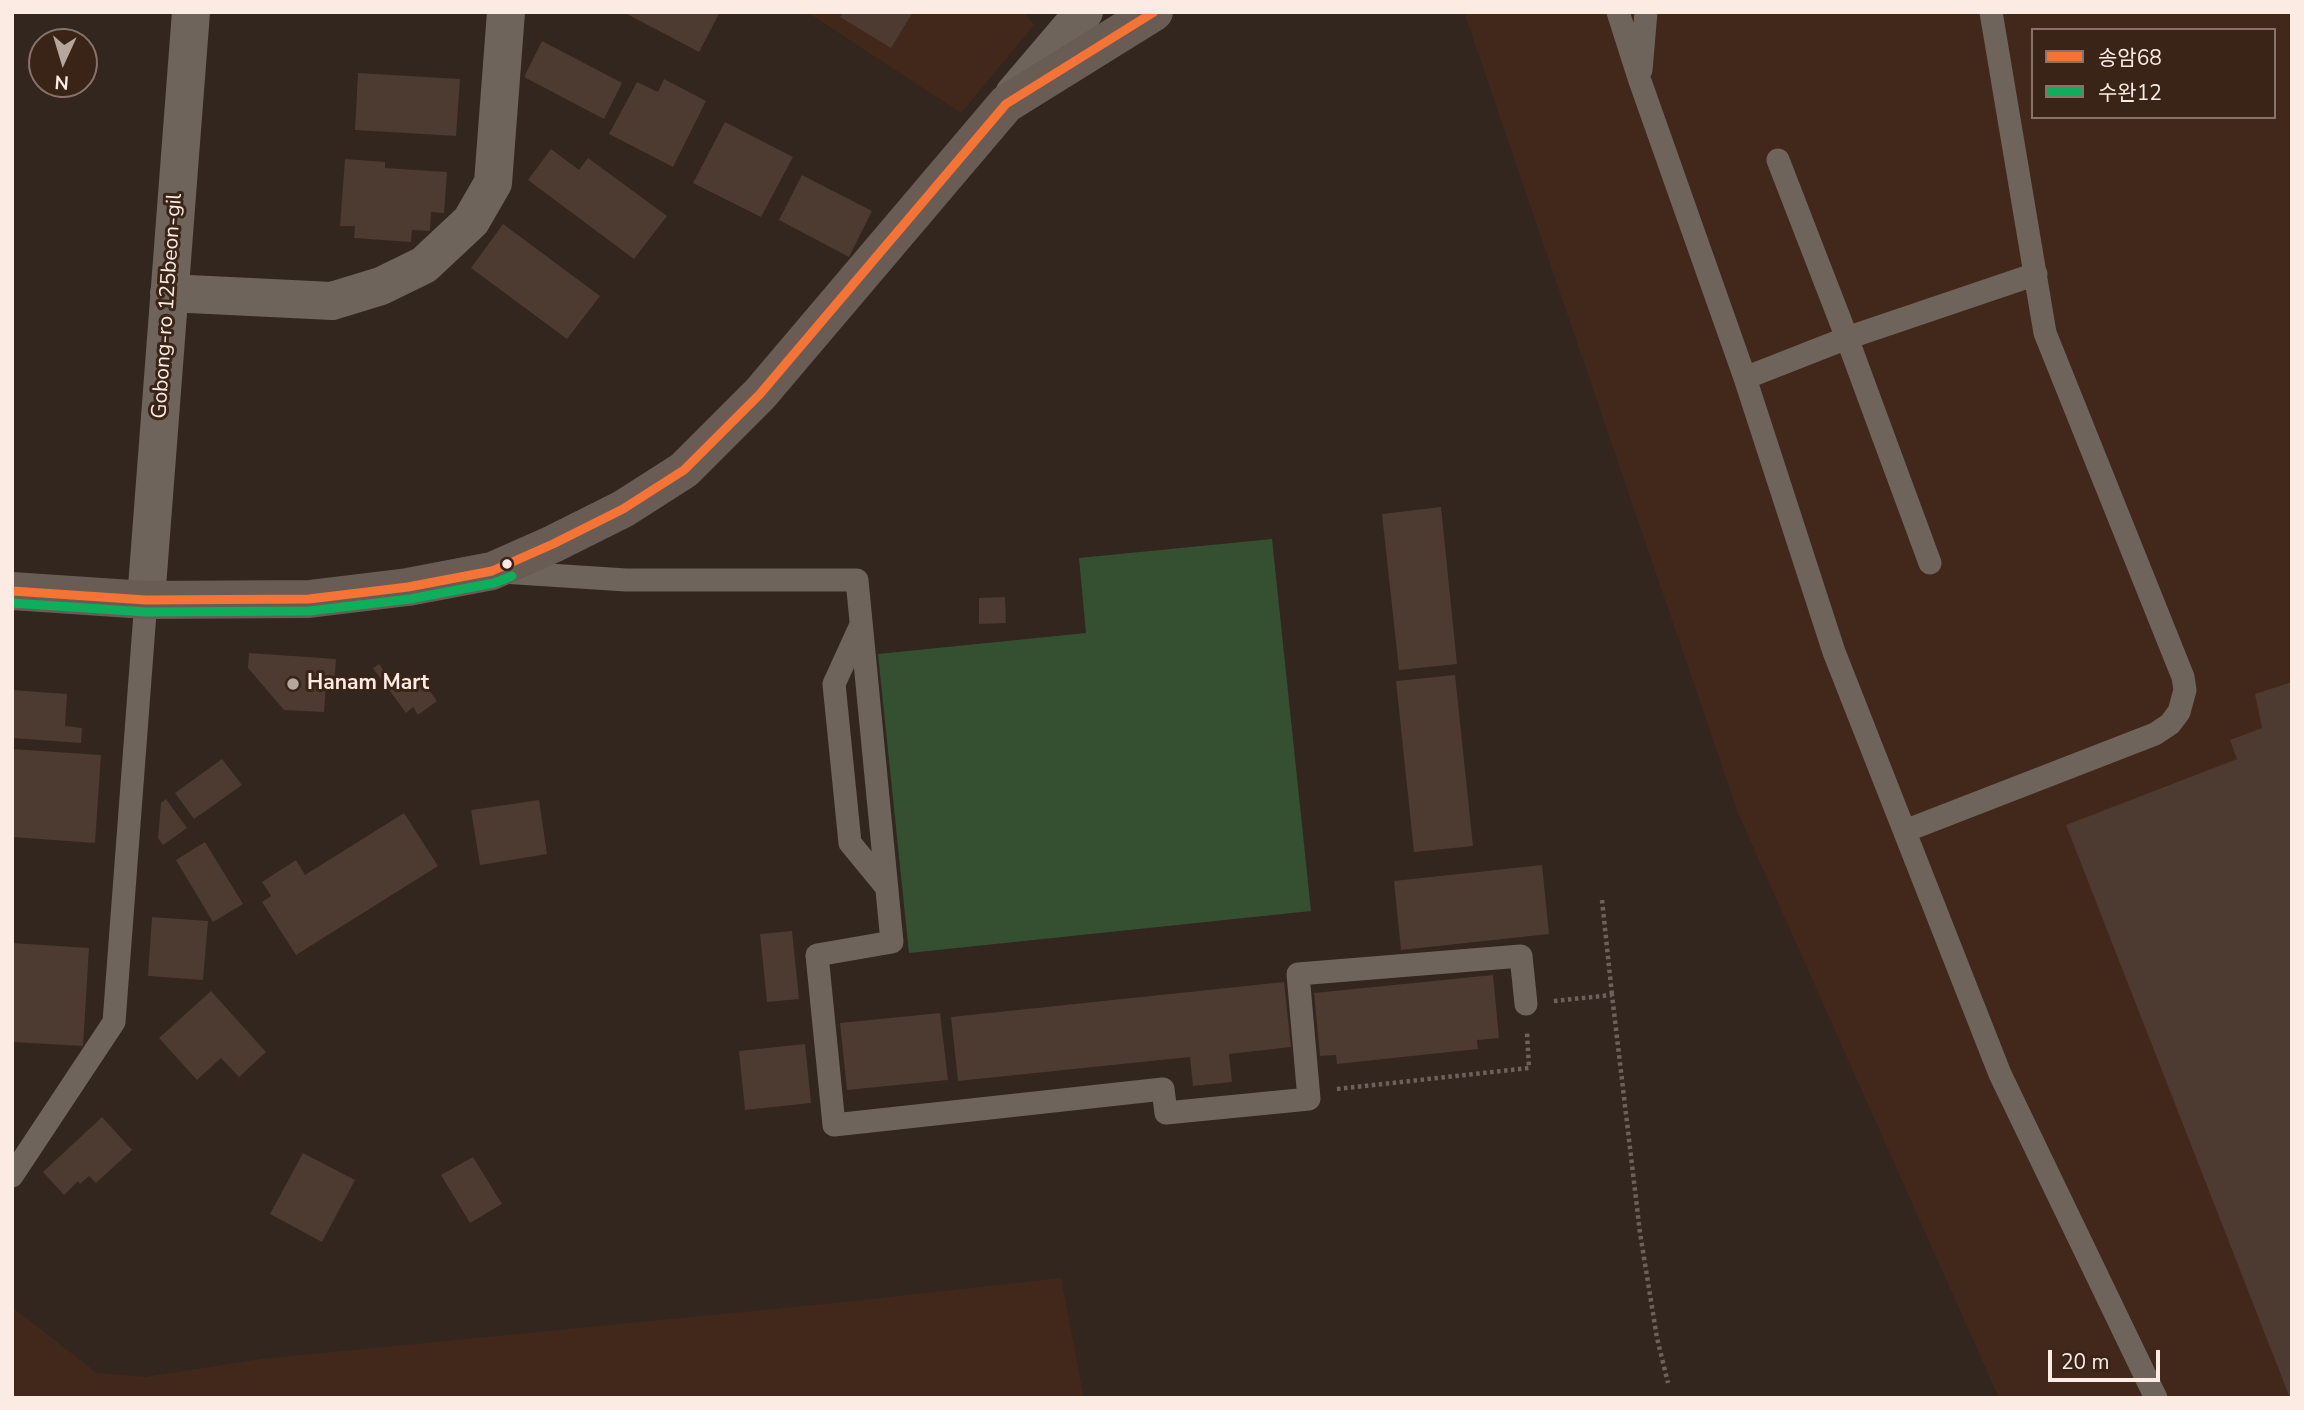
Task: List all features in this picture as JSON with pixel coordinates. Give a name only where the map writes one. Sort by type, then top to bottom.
[{"type":"main road","points":[[12,592],[146,600],[309,598],[408,587],[492,571],[554,544],[623,509],[684,470],[760,394],[1006,104],[1154,12]]},
{"type":"street","name":"Gobong-ro 125beon-gil","points":[[146,600],[191,12]]},
{"type":"street","points":[[169,293],[331,301],[381,286],[424,265],[471,221],[493,183],[506,12]]},
{"type":"street","points":[[1006,104],[1084,12]]},
{"type":"lane","points":[[1618,12],[1745,378],[1835,652],[2000,1074],[2156,1398]]},
{"type":"lane","points":[[1640,80],[1646,12]]},
{"type":"lane","points":[[1905,831],[2155,734],[2170,724],[2179,712],[2185,690],[2183,677],[2045,333],[1991,12]]},
{"type":"lane","points":[[1778,160],[1930,563]]},
{"type":"lane","points":[[1745,378],[1847,338],[2036,274]]},
{"type":"lane","points":[[492,571],[626,580],[857,580],[892,942],[817,955],[834,1125],[1163,1088],[1166,1113],[1309,1099],[1298,974],[1521,956],[1526,1003]]},
{"type":"lane","points":[[12,1176],[114,1022],[146,600]]},
{"type":"lane","points":[[861,625],[834,684],[836,711],[850,843],[887,889]]},
{"type":"path","points":[[1602,900],[1640,1233],[1657,1338],[1668,1383]]},
{"type":"path","points":[[1309,1099],[1340,1088],[1529,1068],[1526,1003],[1612,995]]},
{"type":"shaded area","points":[[807,12],[1024,12],[1034,25],[961,113]]},
{"type":"shaded area","points":[[1464,12],[2292,12],[2292,1398],[1999,1398],[1738,813]]},
{"type":"shaded area","points":[[1061,1278],[1084,1398],[12,1398],[12,1307],[97,1373],[145,1377],[261,1359],[835,1303]]},
{"type":"green space","points":[[1272,539],[1311,911],[909,953],[878,654],[1086,633],[1079,558]]},
{"type":"building","points":[[720,12],[699,52],[627,14]]},
{"type":"building","points":[[843,12],[913,12],[891,48],[840,17]]},
{"type":"building","points":[[542,41],[622,83],[604,119],[524,77]]},
{"type":"building","points":[[358,73],[460,79],[456,136],[355,130]]},
{"type":"building","points":[[664,79],[706,101],[673,167],[609,134],[637,82],[658,92]]},
{"type":"building","points":[[725,122],[793,157],[761,217],[693,183]]},
{"type":"building","points":[[551,149],[579,170],[588,158],[667,216],[634,259],[528,180]]},
{"type":"building","points":[[345,159],[385,162],[385,168],[447,172],[444,213],[431,212],[430,231],[412,230],[411,242],[354,238],[355,226],[340,226]]},
{"type":"building","points":[[802,175],[872,211],[849,257],[779,220]]},
{"type":"building","points":[[503,224],[600,296],[567,339],[471,268]]},
{"type":"building","points":[[1441,507],[1457,664],[1399,670],[1382,514]]},
{"type":"building","points":[[1005,597],[1006,623],[979,624],[979,598]]},
{"type":"building","points":[[249,653],[336,659],[334,686],[326,686],[324,712],[284,710],[248,668]]},
{"type":"building","points":[[379,664],[388,677],[421,679],[437,701],[418,715],[413,707],[406,713],[373,668]]},
{"type":"building","points":[[1455,675],[1473,846],[1414,852],[1396,681]]},
{"type":"building","points":[[2292,682],[2290,1398],[2066,825],[2237,759],[2230,740],[2262,728],[2255,694]]},
{"type":"building","points":[[12,690],[67,694],[65,726],[82,728],[81,743],[12,738]]},
{"type":"building","points":[[12,749],[101,755],[95,843],[12,837]]},
{"type":"building","points":[[222,759],[242,785],[194,819],[175,793]]},
{"type":"building","points":[[166,799],[187,828],[163,845],[158,838],[161,803]]},
{"type":"building","points":[[539,800],[547,854],[480,865],[471,810]]},
{"type":"building","points":[[404,813],[438,866],[296,955],[262,902],[271,896],[262,882],[296,860],[305,875]]},
{"type":"building","points":[[205,842],[243,904],[213,922],[176,860]]},
{"type":"building","points":[[1542,865],[1549,934],[1401,950],[1394,881]]},
{"type":"building","points":[[152,917],[208,921],[203,980],[148,976]]},
{"type":"building","points":[[792,931],[799,999],[767,1002],[760,934]]},
{"type":"building","points":[[12,943],[89,948],[83,1046],[12,1042]]},
{"type":"building","points":[[1493,975],[1499,1038],[1477,1040],[1478,1049],[1337,1064],[1336,1055],[1320,1056],[1314,993]]},
{"type":"building","points":[[1284,982],[1291,1047],[1229,1054],[1232,1082],[1193,1086],[1190,1057],[958,1081],[951,1017]]},
{"type":"building","points":[[211,991],[266,1052],[239,1077],[221,1058],[197,1080],[159,1038]]},
{"type":"building","points":[[940,1013],[948,1080],[847,1090],[840,1023]]},
{"type":"building","points":[[805,1044],[811,1103],[745,1110],[739,1051]]},
{"type":"building","points":[[102,1117],[132,1150],[96,1183],[89,1176],[80,1184],[78,1181],[64,1195],[43,1172]]},
{"type":"building","points":[[303,1153],[355,1180],[322,1242],[270,1214]]},
{"type":"building","points":[[473,1157],[502,1204],[470,1223],[441,1175]]},
{"type":"transit line","name":"송암68","points":[[12,591],[146,600],[309,599],[408,587],[492,571],[623,509],[684,470],[760,394],[1006,104],[1154,12]]},
{"type":"transit line","name":"수완12","points":[[12,603],[146,612],[309,611],[410,599],[494,583],[512,576]]},
{"type":"place","name":"Hanam Mart","points":[[293,684]]}]
